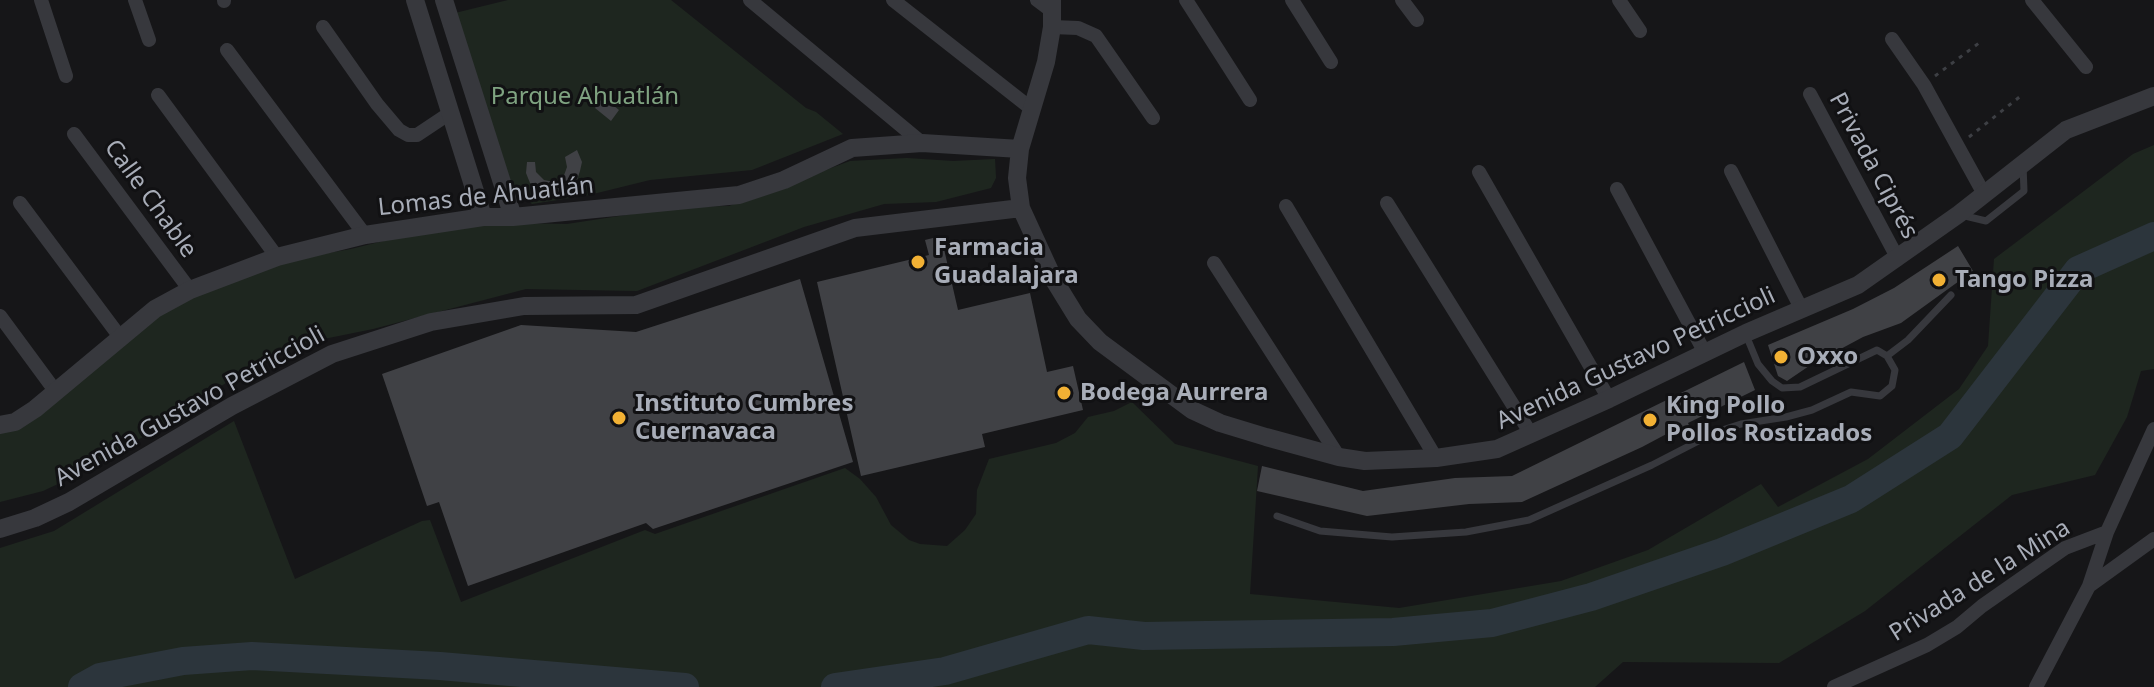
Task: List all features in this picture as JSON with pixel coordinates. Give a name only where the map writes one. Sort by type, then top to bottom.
[{"type":"street","points":[[41,0],[66,76]]},
{"type":"street","points":[[135,0],[149,40]]},
{"type":"street","points":[[415,0],[483,217]]},
{"type":"street","points":[[444,0],[513,217]]},
{"type":"street","points":[[750,0],[922,143]]},
{"type":"street","points":[[893,0],[1033,110]]},
{"type":"street","points":[[1037,0],[1052,13],[1096,36],[1153,118]]},
{"type":"street","points":[[1186,0],[1250,100]]},
{"type":"street","points":[[1292,0],[1331,62]]},
{"type":"street","points":[[1402,0],[1417,20]]},
{"type":"street","points":[[1619,0],[1640,31]]},
{"type":"street","points":[[2032,0],[2086,67]]},
{"type":"street","points":[[1021,208],[1017,178],[1020,149],[1046,62],[1052,13]]},
{"type":"street","points":[[323,27],[399,130],[408,135],[417,135],[450,113]]},
{"type":"street","points":[[1892,39],[1924,85],[1984,194]]},
{"type":"street","points":[[227,50],[365,235]]},
{"type":"street","name":"Privada Ciprés","points":[[1810,94],[1898,259]]},
{"type":"street","points":[[158,95],[277,257]]},
{"type":"street","name":"Avenida Gustavo Petriccioli","points":[[0,529],[35,518],[69,502],[232,406],[332,354],[431,322],[524,306],[636,305],[855,228],[1021,208],[1054,280],[1078,319],[1100,342],[1192,410],[1220,423],[1339,457],[1365,461],[1436,458],[1497,449],[1746,333],[1858,285],[1959,214],[2066,130],[2154,96]]},
{"type":"street","name":"Calle Chable","points":[[74,134],[190,290]]},
{"type":"street","name":"Lomas de Ahuatlán","points":[[0,425],[15,422],[56,392],[155,309],[190,290],[277,257],[365,235],[483,217],[513,217],[739,195],[784,180],[852,148],[922,143],[1020,149]]},
{"type":"street","points":[[1731,171],[1802,310]]},
{"type":"street","points":[[1479,172],[1609,399]]},
{"type":"street","points":[[1617,189],[1705,353]]},
{"type":"street","points":[[20,203],[120,337]]},
{"type":"street","points":[[1387,203],[1531,434]]},
{"type":"street","points":[[1286,206],[1436,458]]},
{"type":"street","points":[[1214,263],[1339,457]]},
{"type":"street","points":[[0,316],[56,392]]},
{"type":"street","points":[[2036,687],[2089,586],[2107,532],[2154,429]]},
{"type":"street","name":"Privada de la Mina","points":[[1834,687],[1927,645],[1957,627],[2065,548],[2107,532]]},
{"type":"street","points":[[2089,586],[2154,539]]},
{"type":"lane","points":[[1959,214],[1986,221],[2024,191],[2023,165]]},
{"type":"lane","points":[[1887,356],[1908,340],[1951,295]]},
{"type":"lane","points":[[1277,516],[1320,531],[1392,537],[1466,532],[1529,520],[1652,465],[1716,432],[1812,410],[1851,392],[1880,396],[1892,386],[1895,370],[1887,356],[1877,350],[1800,387],[1782,388],[1758,364],[1746,333]]},
{"type":"path","points":[[1924,85],[1983,40]]},
{"type":"path","points":[[1959,145],[2022,95]]},
{"type":"green space","name":"Parque Ahuatlán","points":[[508,0],[671,0],[843,134],[752,170],[650,180],[589,195],[532,204],[515,189],[500,162],[455,13]]},
{"type":"green space","points":[[2154,145],[2154,369],[2141,371],[2127,417],[2095,475],[2012,495],[1865,611],[1779,663],[1623,662],[1595,687],[0,687],[0,548],[54,531],[234,421],[295,579],[430,520],[461,602],[645,530],[655,534],[845,468],[876,497],[891,525],[909,540],[947,546],[965,530],[976,514],[977,490],[989,459],[1056,443],[1075,433],[1088,417],[1114,411],[1132,402],[1175,444],[1258,466],[1250,594],[1399,608],[1561,581],[1648,550],[1761,484],[1778,507],[1868,459],[1959,389],[1988,346],[1994,259],[2133,154]]},
{"type":"green space","points":[[907,158],[953,161],[995,159],[996,178],[991,188],[936,202],[884,204],[804,227],[637,291],[526,289],[373,329],[299,344],[230,380],[172,420],[81,473],[43,491],[0,502],[0,426],[158,308],[282,261],[351,249],[460,222],[567,224],[678,207],[729,206],[850,161]]},
{"type":"building","points":[[603,97],[619,110],[611,121],[595,108]]},
{"type":"building","points":[[577,150],[582,162],[580,171],[576,183],[567,191],[550,194],[530,183],[526,173],[527,162],[535,162],[536,172],[544,180],[554,182],[563,178],[567,167],[565,157]]},
{"type":"building","points":[[941,236],[958,310],[1030,293],[1047,372],[1073,366],[1083,410],[982,434],[985,447],[861,476],[817,282],[929,255],[925,240]]},
{"type":"building","points":[[1958,246],[1973,271],[1901,323],[1863,337],[1787,381],[1778,376],[1768,345],[1894,288]]},
{"type":"building","name":"Instituto Cumbres Cuernavaca","points":[[800,279],[853,462],[653,529],[646,523],[468,586],[439,502],[427,506],[382,374],[521,325],[636,332]]},
{"type":"building","points":[[1744,362],[1755,390],[1688,423],[1691,430],[1679,436],[1674,430],[1522,502],[1469,504],[1367,516],[1257,491],[1262,466],[1363,491],[1455,478],[1512,476]]},
{"type":"waterway","points":[[835,687],[945,671],[1088,630],[1144,636],[1393,632],[1492,623],[1591,597],[1722,552],[1851,499],[1950,436],[2078,270],[2154,236]]},
{"type":"waterway","points":[[82,687],[100,677],[183,661],[252,656],[440,666],[685,687]]},
{"type":"place","name":"Farmacia Guadalajara","points":[[918,262]]},
{"type":"place","name":"Tango Pizza","points":[[1939,280]]},
{"type":"place","name":"Oxxo","points":[[1781,357]]},
{"type":"place","name":"Bodega Aurrera","points":[[1064,393]]},
{"type":"place","name":"Instituto Cumbres Cuernavaca","points":[[619,418]]},
{"type":"place","name":"King Pollo Pollos Rostizados","points":[[1650,420]]}]
